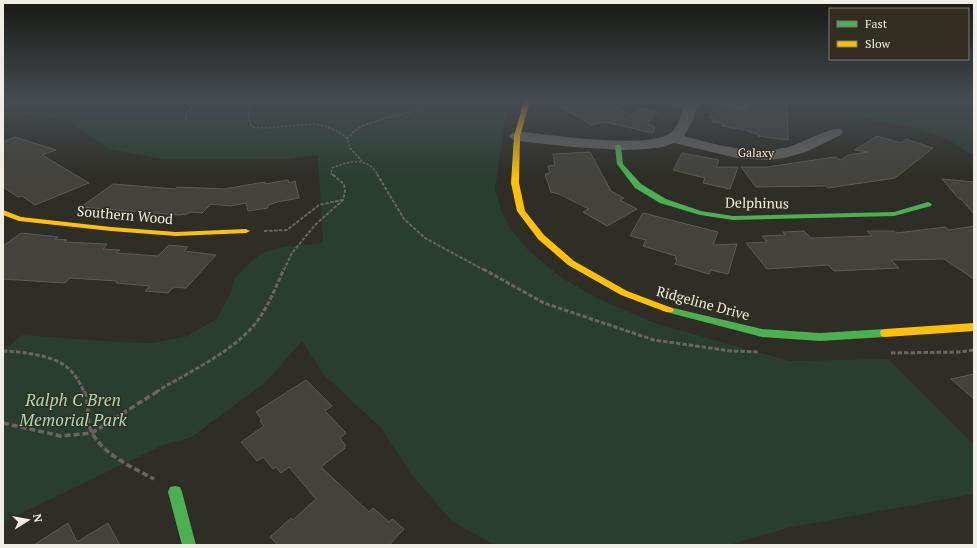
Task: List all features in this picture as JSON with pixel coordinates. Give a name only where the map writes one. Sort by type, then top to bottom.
[{"type":"street","name":"Ridgeline Drive","points":[[519,127],[517,136],[514,183],[521,211],[541,237],[571,263],[624,293],[676,313],[762,333],[820,337],[974,327]]},
{"type":"street","points":[[517,136],[618,146],[657,143],[674,138],[683,127]]},
{"type":"street","name":"Galaxy","points":[[674,138],[733,153],[759,156],[801,149],[836,132]]},
{"type":"street","name":"Delphinus","points":[[618,146],[620,164],[638,186],[663,201],[700,213],[733,218],[894,214],[928,204]]},
{"type":"street","name":"Southern Wood","points":[[3,212],[19,219],[111,229],[176,234],[246,231]]},
{"type":"street","points":[[175,492],[189,545]]},
{"type":"path","points":[[252,127],[262,129],[291,127]]},
{"type":"path","points":[[326,127],[341,133],[347,139],[350,148],[362,161],[374,169],[386,192],[404,219],[425,238],[544,303],[654,340],[731,351],[760,352]]},
{"type":"path","points":[[347,139],[356,129],[362,127]]},
{"type":"path","points":[[3,423],[61,436],[92,433],[231,347],[244,336],[262,315],[292,253],[315,224],[343,200],[346,191],[344,184],[331,174],[332,168],[347,162],[362,161]]},
{"type":"path","points":[[246,231],[286,230],[319,205],[343,200]]},
{"type":"path","points":[[886,353],[959,352],[974,350]]},
{"type":"path","points":[[3,351],[42,356],[71,370],[87,399],[87,415],[92,433],[108,451],[175,492]]},
{"type":"green space","name":"Ralph C Bren Memorial Park","points":[[76,127],[504,127],[495,189],[501,210],[510,228],[529,251],[562,278],[601,300],[657,324],[790,361],[888,359],[974,445],[974,494],[791,527],[729,545],[494,545],[452,521],[411,474],[381,428],[323,374],[302,341],[266,382],[190,438],[165,444],[3,522],[3,351],[22,335],[153,343],[188,336],[216,319],[230,295],[234,279],[247,265],[262,253],[283,247],[323,243],[318,155],[288,159],[161,159],[110,149]]},
{"type":"green space","points":[[911,127],[974,127],[974,155],[965,151],[948,139]]},
{"type":"building","points":[[625,127],[654,127],[653,133]]},
{"type":"building","points":[[725,127],[788,127],[788,140],[758,136],[758,134],[749,132],[750,131]]},
{"type":"building","points":[[877,136],[901,143],[906,139],[933,148],[895,178],[828,188],[826,186],[756,187],[741,167],[767,167],[835,157],[841,160],[848,155],[868,152],[855,150]]},
{"type":"building","points":[[15,137],[56,150],[42,155],[89,183],[35,205],[22,196],[18,197],[3,187],[3,142]]},
{"type":"building","points":[[590,152],[611,191],[624,198],[620,200],[637,209],[607,226],[583,212],[589,209],[559,194],[551,192],[545,174],[550,173],[548,166],[555,165],[553,154]]},
{"type":"building","points":[[682,153],[719,160],[716,167],[738,167],[730,189],[703,183],[705,178],[673,170]]},
{"type":"building","points":[[942,179],[974,182],[974,214],[961,199],[959,199]]},
{"type":"building","points":[[288,180],[289,183],[295,181],[299,198],[277,202],[268,205],[268,208],[248,211],[246,203],[230,206],[211,204],[202,213],[190,212],[179,215],[81,207],[113,184],[175,189],[177,187],[224,189],[265,182],[265,184]]},
{"type":"building","points":[[643,213],[718,232],[713,245],[737,244],[728,274],[711,270],[709,274],[675,264],[677,259],[675,259],[676,256],[643,246],[646,240],[630,236]]},
{"type":"building","points":[[974,226],[974,279],[944,259],[891,260],[899,268],[834,271],[828,265],[767,269],[746,243],[767,242],[762,236],[785,235],[783,232],[804,231],[811,238],[872,236],[867,231],[894,231],[897,233],[945,227],[949,230]]},
{"type":"building","points":[[21,233],[58,237],[55,239],[67,240],[64,242],[107,244],[103,249],[120,250],[116,253],[158,256],[169,245],[188,247],[184,251],[216,255],[186,288],[174,287],[168,293],[145,291],[150,286],[116,283],[117,281],[70,278],[65,283],[3,279],[3,246]]},
{"type":"building","points":[[974,374],[974,399],[951,379]]},
{"type":"building","points":[[306,380],[332,406],[325,411],[346,433],[340,438],[346,446],[344,447],[345,448],[321,467],[369,512],[373,508],[389,522],[392,519],[404,529],[389,545],[278,545],[270,537],[291,518],[293,520],[316,499],[289,467],[281,473],[276,467],[273,469],[263,457],[257,461],[241,442],[264,426],[260,421],[262,420],[256,412]]},
{"type":"building","points":[[68,523],[77,542],[108,523],[120,545],[34,545]]},
{"type":"traffic: fast","points":[[618,146],[620,164],[638,186],[663,201],[700,213],[733,218],[894,214],[928,204]]},
{"type":"traffic: fast","points":[[669,310],[762,333],[820,337],[885,333]]},
{"type":"traffic: fast","points":[[175,492],[189,545]]},
{"type":"traffic: slow","points":[[520,127],[517,136],[515,183],[521,211],[541,237],[571,263],[624,293],[669,310]]},
{"type":"traffic: slow","points":[[3,212],[19,219],[111,229],[176,234],[246,231]]},
{"type":"traffic: slow","points":[[885,333],[974,327]]}]
